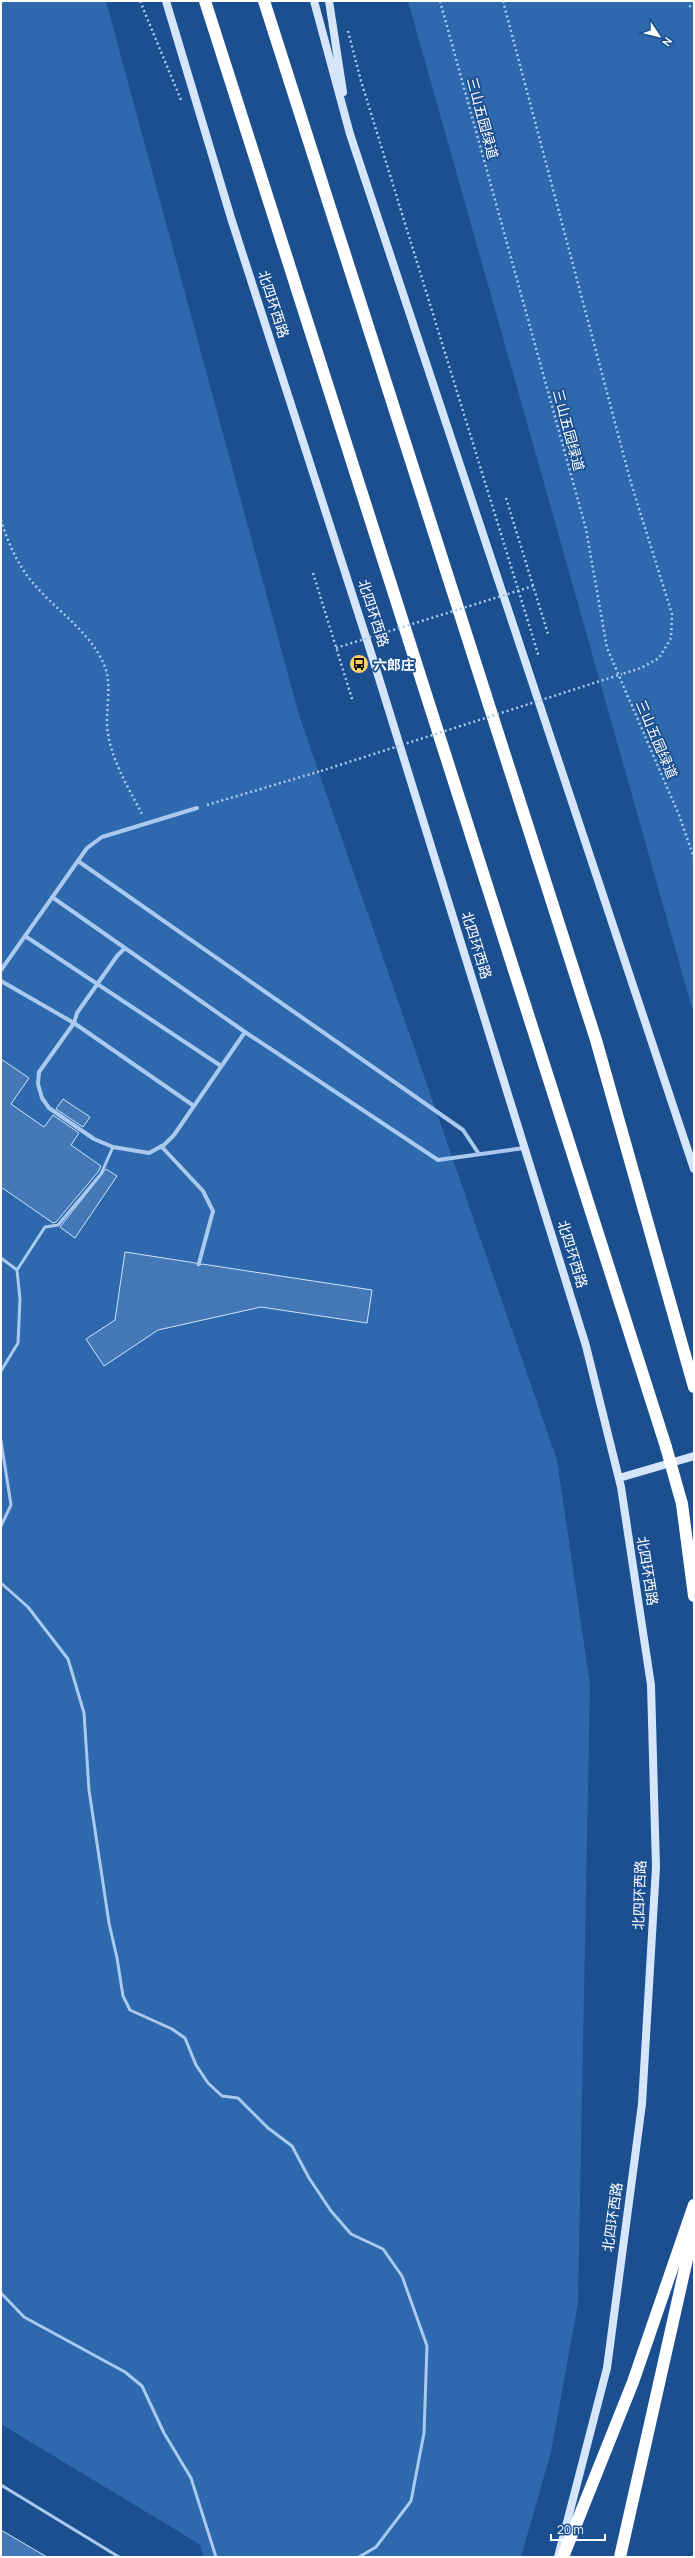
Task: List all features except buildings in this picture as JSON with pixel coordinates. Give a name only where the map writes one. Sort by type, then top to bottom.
[{"type":"highway","name":"北四环西路","points":[[205,1],[666,1447],[682,1504],[694,1596]]},
{"type":"highway","points":[[264,1],[596,1040],[694,1387]]},
{"type":"highway","points":[[563,2557],[633,2382],[694,2205]]},
{"type":"highway","points":[[620,2557],[694,2228]]},
{"type":"street","name":"北四环西路","points":[[166,1],[179,49],[233,226],[373,659],[586,1346],[619,1478],[651,1685],[656,1867],[642,2104],[607,2368],[558,2557]]},
{"type":"street","points":[[314,1],[350,134],[694,1169]]},
{"type":"street","points":[[329,1],[350,134]]},
{"type":"street","points":[[1,970],[87,848],[102,837],[197,808]]},
{"type":"street","points":[[78,861],[463,1130],[479,1154]]},
{"type":"street","points":[[52,897],[244,1032],[438,1160],[524,1148]]},
{"type":"street","points":[[25,936],[221,1066]]},
{"type":"street","points":[[125,948],[116,956],[77,1013],[74,1023],[39,1072],[38,1084],[42,1098],[49,1108],[94,1139],[113,1147],[149,1153],[161,1146],[174,1135],[244,1032]]},
{"type":"street","points":[[1,981],[74,1023],[194,1106]]},
{"type":"street","points":[[161,1146],[203,1191],[213,1212],[199,1263]]},
{"type":"street","points":[[619,1478],[694,1456]]},
{"type":"lane","points":[[1,1371],[18,1343],[20,1299],[17,1270],[44,1228],[58,1225],[101,1174],[113,1147]]},
{"type":"lane","points":[[1,1258],[17,1270]]},
{"type":"lane","points":[[1,1440],[11,1505],[1,1526]]},
{"type":"lane","points":[[1,1583],[28,1607],[68,1659],[84,1713],[89,1790],[109,1923],[117,1958],[123,1996],[130,2010],[172,2029],[185,2038],[196,2065],[208,2083],[222,2096],[238,2098],[268,2128],[292,2146],[308,2178],[350,2234],[383,2249],[402,2276],[427,2346],[424,2433],[410,2501],[376,2547],[359,2557]]},
{"type":"lane","points":[[1,2293],[24,2317],[125,2372],[142,2386],[164,2432],[191,2478],[216,2557]]},
{"type":"lane","points":[[1,2485],[119,2557]]},
{"type":"path","name":"三山五园绿道","points":[[440,1],[586,529],[607,648],[679,815],[694,858]]},
{"type":"path","points":[[197,808],[321,771],[641,668],[659,658],[671,638],[672,614],[631,483],[503,1]]},
{"type":"path","points":[[689,6],[694,6]]},
{"type":"path","points":[[346,23],[361,81],[540,661]]},
{"type":"path","points":[[506,498],[548,634]]},
{"type":"path","points":[[1,520],[19,563],[29,578],[72,622],[103,662],[110,703],[108,732],[114,758],[147,824]]},
{"type":"path","points":[[313,573],[353,702]]},
{"type":"path","points":[[336,648],[533,586]]},
{"type":"path","points":[[550,691],[552,699]]},
{"type":"shaded area","points":[[1,1],[106,1],[299,715],[557,1460],[590,1685],[578,2303],[551,2452],[521,2557],[204,2557],[199,2544],[1,2424]]},
{"type":"shaded area","points":[[408,1],[694,1],[694,1015]]},
{"type":"place","name":"六郎庄","points":[[359,664]]}]
